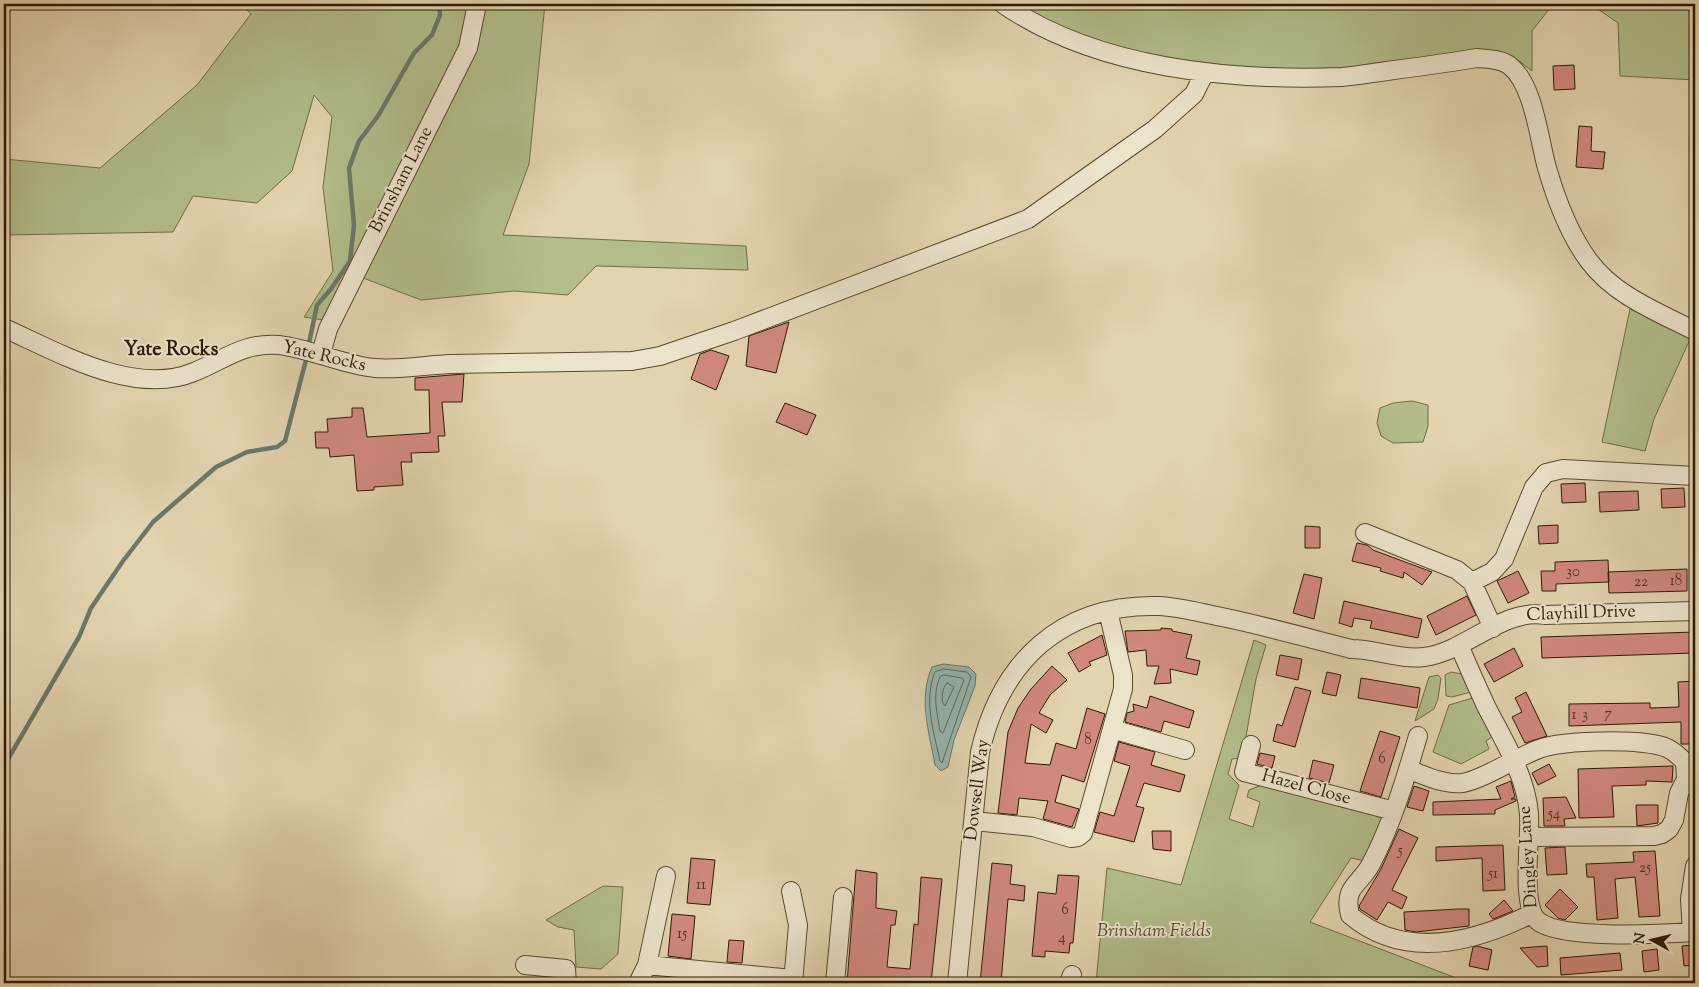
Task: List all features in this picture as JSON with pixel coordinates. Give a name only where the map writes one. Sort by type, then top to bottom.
[{"type":"street","name":"Brinsham Lane","points":[[322,354],[328,329],[468,48],[477,4]]},
{"type":"street","points":[[1004,4],[1060,37],[1097,50],[1205,72],[1344,77],[1477,58],[1509,64],[1524,85],[1556,196],[1578,244],[1589,261],[1614,287],[1695,331]]},
{"type":"street","name":"Yate Rocks","points":[[4,328],[103,370],[128,377],[152,380],[177,377],[194,372],[231,353],[254,346],[278,345],[374,368],[449,364],[632,361],[660,356],[734,332],[1028,219],[1155,129],[1194,94],[1205,72]]},
{"type":"street","points":[[1472,582],[1492,572],[1504,559],[1534,487],[1546,473],[1564,469],[1695,476]]},
{"type":"street","points":[[1365,533],[1443,563],[1472,582],[1493,628]]},
{"type":"street","name":"Dowsell Way","points":[[957,983],[982,744],[994,705],[1006,684],[1032,650],[1053,633],[1074,622],[1108,611],[1160,606],[1269,628]]},
{"type":"street","points":[[974,821],[1033,827],[1071,838],[1078,837],[1083,833],[1123,688],[1123,675],[1108,611]]},
{"type":"street","name":"Clayhill Drive","points":[[1269,628],[1351,649],[1364,649],[1401,657],[1423,657],[1441,653],[1518,616],[1532,613],[1545,615],[1695,611]]},
{"type":"street","name":"Dingley Lane","points":[[1458,645],[1513,760],[1524,788],[1529,813],[1528,898],[1531,914],[1538,922],[1552,929],[1581,933],[1694,932]]},
{"type":"street","points":[[1112,729],[1184,750]]},
{"type":"street","points":[[1418,736],[1386,834],[1369,867],[1354,884],[1348,895],[1350,914],[1360,923],[1406,943],[1436,945],[1502,929],[1531,914]]},
{"type":"street","points":[[1408,769],[1438,781],[1463,783],[1541,748],[1564,744],[1614,742],[1658,745],[1668,748],[1685,762],[1686,779],[1679,793],[1674,820],[1669,829],[1662,834],[1654,836],[1529,838]]},
{"type":"street","name":"Hazel Close","points":[[1251,745],[1244,772],[1394,811]]},
{"type":"street","points":[[1694,932],[1690,899],[1695,866]]},
{"type":"street","points":[[638,983],[647,965],[666,876]]},
{"type":"street","points":[[647,965],[793,981],[798,924],[790,891]]},
{"type":"street","points":[[835,983],[842,897]]},
{"type":"street","points":[[525,965],[566,969],[568,983]]},
{"type":"green space","points":[[241,4],[545,4],[529,164],[503,235],[746,246],[748,270],[596,266],[568,295],[514,291],[421,300],[350,273],[323,320],[304,317],[333,271],[323,187],[332,117],[314,95],[292,171],[257,203],[193,196],[173,232],[4,235],[4,159],[100,168],[197,85],[251,14]]},
{"type":"green space","points":[[1015,4],[1695,4],[1695,80],[1620,76],[1618,23],[1595,7],[1550,8],[1532,31],[1532,71],[1514,58],[1497,54],[1455,55],[1345,69],[1307,70],[1219,65],[1129,50],[1087,38],[1048,23]]},
{"type":"green space","points":[[1630,309],[1691,337],[1654,419],[1645,451],[1602,442]]},
{"type":"green space","points":[[1412,401],[1428,405],[1428,426],[1423,442],[1393,443],[1381,436],[1377,423],[1380,408],[1393,403]]},
{"type":"green space","name":"Brinsham Fields","points":[[1254,640],[1266,645],[1256,679],[1243,754],[1240,758],[1232,759],[1228,774],[1239,785],[1229,819],[1253,827],[1260,802],[1247,797],[1249,790],[1262,785],[1377,815],[1382,819],[1365,861],[1351,858],[1310,922],[1464,981],[1464,983],[1096,983],[1107,868],[1181,885]]},
{"type":"green space","points":[[1451,672],[1462,674],[1471,692],[1452,697],[1446,696],[1445,675]]},
{"type":"green space","points":[[1438,675],[1441,678],[1438,699],[1434,709],[1415,721],[1429,677]]},
{"type":"green space","points":[[1473,698],[1492,737],[1486,741],[1489,749],[1461,764],[1433,752],[1449,705]]},
{"type":"green space","points":[[603,886],[623,887],[618,954],[601,969],[576,967],[574,930],[558,927],[546,920]]},
{"type":"water","points":[[943,664],[969,667],[976,674],[975,686],[954,740],[948,767],[941,771],[935,765],[925,703],[928,679],[932,667]]},
{"type":"building","points":[[1574,65],[1575,89],[1554,90],[1553,66]]},
{"type":"building","points":[[1579,126],[1592,127],[1591,151],[1605,152],[1603,169],[1576,167]]},
{"type":"building","points":[[789,322],[776,373],[746,366],[749,336]]},
{"type":"building","points":[[711,350],[729,356],[716,390],[691,379],[700,354]]},
{"type":"building","points":[[464,374],[462,402],[442,402],[445,436],[438,436],[439,452],[411,453],[412,462],[401,462],[403,485],[374,487],[374,490],[357,491],[354,455],[330,457],[329,448],[316,448],[315,432],[328,432],[327,419],[352,417],[352,408],[363,408],[367,437],[430,433],[429,390],[415,390],[415,378]]},
{"type":"building","points":[[785,403],[816,415],[807,435],[776,422]]},
{"type":"building","points":[[1585,483],[1586,502],[1562,503],[1561,484]]},
{"type":"building","points":[[1684,488],[1685,507],[1662,508],[1661,489]]},
{"type":"building","points":[[1638,491],[1639,510],[1600,512],[1599,492]]},
{"type":"building","points":[[1558,525],[1558,543],[1539,544],[1538,526]]},
{"type":"building","points":[[1305,526],[1320,527],[1320,548],[1305,548]]},
{"type":"building","points":[[1357,543],[1367,545],[1373,550],[1432,572],[1422,585],[1404,572],[1403,578],[1380,571],[1381,568],[1352,561]]},
{"type":"building","points":[[1608,560],[1609,582],[1556,584],[1556,591],[1542,591],[1541,571],[1555,571],[1555,562]]},
{"type":"building","points":[[1687,569],[1687,591],[1609,593],[1608,572]]},
{"type":"building","points":[[1518,571],[1529,593],[1508,603],[1497,581]]},
{"type":"building","points":[[1304,574],[1322,578],[1314,619],[1293,613]]},
{"type":"building","points":[[1467,596],[1476,615],[1436,635],[1427,616]]},
{"type":"building","points":[[1344,601],[1422,619],[1418,638],[1370,628],[1372,621],[1354,618],[1352,627],[1339,623]]},
{"type":"building","points":[[1161,628],[1192,635],[1186,658],[1200,661],[1197,675],[1170,669],[1171,683],[1154,684],[1159,666],[1147,666],[1146,650],[1128,652],[1125,631],[1161,630]]},
{"type":"building","points":[[1695,632],[1695,653],[1542,658],[1541,637]]},
{"type":"building","points":[[1102,635],[1107,655],[1089,662],[1091,665],[1079,672],[1068,653]]},
{"type":"building","points":[[1514,648],[1523,666],[1494,682],[1484,664]]},
{"type":"building","points":[[1280,655],[1302,659],[1298,680],[1276,675]]},
{"type":"building","points":[[1052,666],[1067,680],[1050,695],[1039,713],[1053,720],[1046,733],[1031,724],[1025,763],[1050,765],[1056,743],[1076,749],[1087,708],[1105,714],[1084,782],[1062,775],[1055,802],[1079,809],[1072,827],[1043,819],[1048,801],[1019,798],[1017,815],[998,813],[1008,732],[1018,708],[1031,689]]},
{"type":"building","points":[[1327,672],[1341,675],[1336,696],[1322,693]]},
{"type":"building","points":[[1361,678],[1420,688],[1417,708],[1358,698]]},
{"type":"building","points":[[1695,681],[1695,744],[1681,744],[1681,722],[1569,726],[1569,704],[1650,703],[1650,708],[1679,707],[1678,682]]},
{"type":"building","points":[[1295,687],[1311,691],[1295,747],[1273,741],[1277,724],[1282,726]]},
{"type":"building","points":[[1526,692],[1547,736],[1525,743],[1512,717],[1522,712],[1515,698]]},
{"type":"building","points":[[1150,696],[1194,711],[1189,728],[1164,721],[1161,732],[1125,722],[1127,713],[1134,711],[1133,704],[1147,708]]},
{"type":"building","points":[[1380,731],[1400,737],[1381,797],[1360,791]]},
{"type":"building","points":[[1119,742],[1155,752],[1151,765],[1185,775],[1180,792],[1144,783],[1136,806],[1144,808],[1134,842],[1094,832],[1100,812],[1114,816],[1130,766],[1114,761]]},
{"type":"building","points":[[1260,753],[1275,756],[1272,768],[1257,764]]},
{"type":"building","points":[[1313,760],[1334,765],[1329,783],[1309,778]]},
{"type":"building","points":[[1549,764],[1556,776],[1538,785],[1532,773]]},
{"type":"building","points":[[1673,766],[1672,782],[1646,781],[1646,785],[1612,786],[1614,817],[1579,818],[1578,769]]},
{"type":"building","points":[[1511,781],[1515,797],[1511,799],[1516,799],[1516,801],[1495,810],[1495,814],[1433,815],[1433,802],[1501,799],[1496,787]]},
{"type":"building","points":[[1414,786],[1429,791],[1423,811],[1407,807]]},
{"type":"building","points":[[1566,797],[1576,818],[1564,819],[1565,826],[1544,826],[1543,798]]},
{"type":"building","points":[[1636,805],[1658,805],[1658,823],[1637,826]]},
{"type":"building","points":[[1399,829],[1418,838],[1392,890],[1407,897],[1402,909],[1388,902],[1377,920],[1360,909],[1359,906],[1381,869]]},
{"type":"building","points":[[1152,831],[1171,831],[1171,851],[1153,849]]},
{"type":"building","points":[[1503,845],[1505,890],[1483,891],[1482,858],[1436,861],[1436,847]]},
{"type":"building","points":[[1565,847],[1567,874],[1547,875],[1545,848]]},
{"type":"building","points":[[1655,851],[1660,916],[1639,917],[1635,877],[1615,879],[1618,918],[1597,920],[1594,877],[1587,877],[1586,864],[1634,862],[1633,852]]},
{"type":"building","points":[[691,858],[715,860],[710,905],[687,903]]},
{"type":"building","points":[[992,863],[1012,865],[1010,884],[1025,886],[1024,901],[1008,899],[1001,983],[980,983]]},
{"type":"building","points":[[856,870],[877,873],[876,908],[897,911],[895,925],[891,925],[887,967],[910,969],[914,924],[918,925],[921,877],[942,879],[931,983],[866,979],[866,983],[847,983]]},
{"type":"building","points":[[1058,875],[1079,876],[1073,943],[1070,943],[1069,953],[1045,951],[1045,957],[1032,956],[1038,892],[1056,894]]},
{"type":"building","points":[[1560,889],[1578,907],[1565,920],[1558,918],[1545,905]]},
{"type":"building","points":[[1504,900],[1513,911],[1493,919],[1489,914]]},
{"type":"building","points":[[1469,909],[1469,926],[1416,932],[1405,930],[1404,912]]},
{"type":"building","points":[[672,914],[695,916],[691,959],[668,956]]},
{"type":"building","points":[[729,940],[744,941],[742,963],[727,962]]},
{"type":"building","points":[[1695,945],[1695,965],[1684,966],[1682,946]]},
{"type":"building","points":[[1477,946],[1492,950],[1488,970],[1469,966],[1473,947]]},
{"type":"building","points":[[1547,946],[1548,966],[1537,967],[1520,948]]},
{"type":"building","points":[[1657,949],[1659,970],[1644,972],[1642,951]]},
{"type":"building","points":[[1620,953],[1622,970],[1561,975],[1560,958]]},
{"type":"waterway","points":[[308,348],[317,305],[331,289],[350,261],[354,225],[349,168],[359,141],[378,116],[414,53],[432,35],[440,15],[439,4]]},
{"type":"waterway","points":[[4,766],[79,637],[91,608],[123,561],[153,522],[216,467],[247,452],[277,447],[285,441],[307,356]]},
{"type":"district","name":"Yate Rocks","points":[[171,350]]}]
